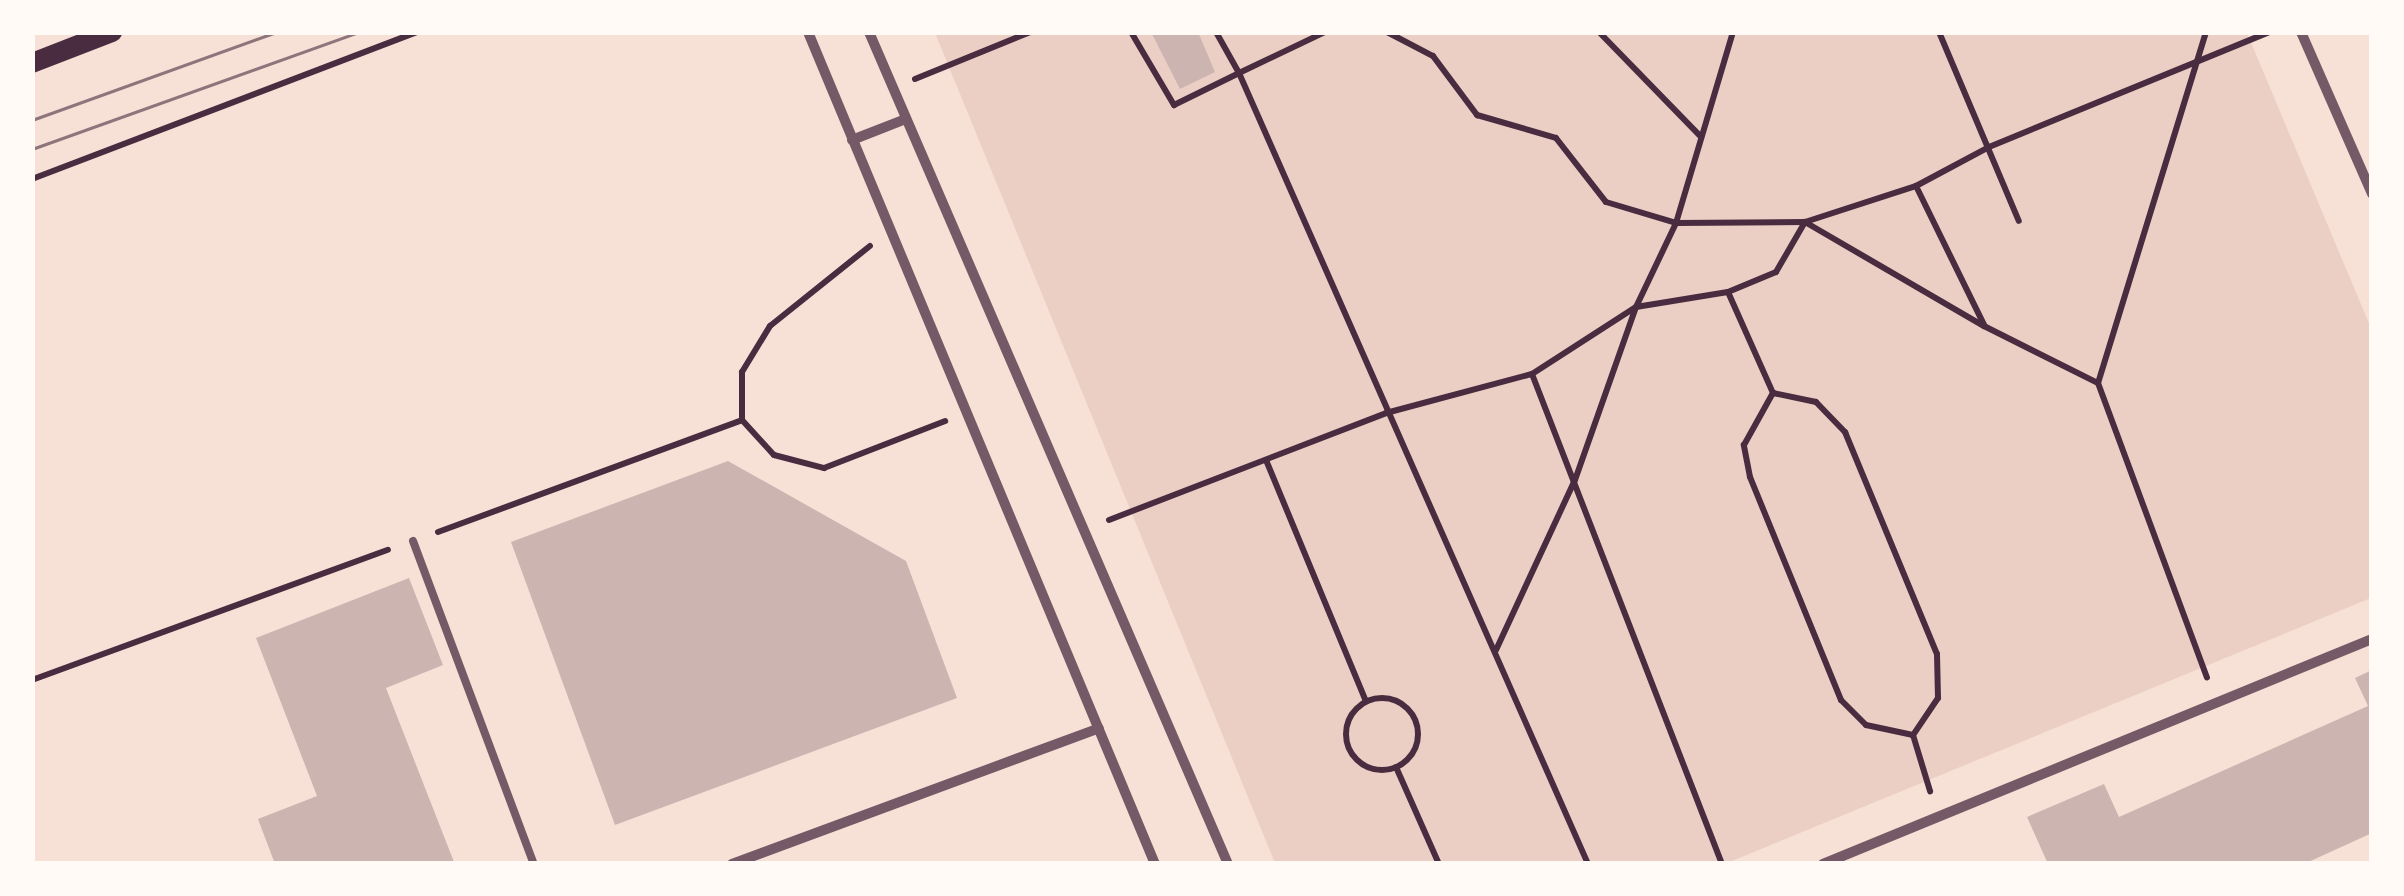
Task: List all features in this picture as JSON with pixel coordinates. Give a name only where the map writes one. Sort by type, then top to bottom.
[{"type":"main road","points":[[32,63],[112,32]]},
{"type":"street","points":[[808,32],[1156,864]]},
{"type":"street","points":[[869,32],[1228,864]]},
{"type":"street","points":[[2301,32],[2372,194]]},
{"type":"street","points":[[852,140],[906,119]]},
{"type":"street","points":[[1822,864],[2372,639]]},
{"type":"street","points":[[732,864],[1099,728]]},
{"type":"lane","points":[[413,541],[534,864]]},
{"type":"path","points":[[32,179],[416,32]]},
{"type":"path","points":[[893,88],[1030,32]]},
{"type":"path","points":[[1131,32],[1174,105],[1325,32]]},
{"type":"path","points":[[1216,32],[1238,73],[1588,864]]},
{"type":"path","points":[[1388,32],[1433,56],[1477,115],[1556,138],[1606,202],[1676,224],[1805,222],[1916,186],[1989,147],[2192,68],[2270,32]]},
{"type":"path","points":[[1599,32],[1701,136]]},
{"type":"path","points":[[1496,651],[1575,480],[1636,308],[1676,224],[1733,32]]},
{"type":"path","points":[[1939,32],[2019,221]]},
{"type":"path","points":[[2206,32],[2098,383],[2216,703]]},
{"type":"path","points":[[1916,186],[1984,326]]},
{"type":"path","points":[[1085,530],[1386,413],[1532,374],[1636,308],[1728,292],[1776,272],[1805,222]]},
{"type":"path","points":[[1805,222],[1984,326],[2098,383]]},
{"type":"path","points":[[891,229],[770,326],[742,372],[742,420],[774,455],[824,468],[967,412]]},
{"type":"path","points":[[1728,292],[1774,392]]},
{"type":"path","points":[[1532,374],[1722,864]]},
{"type":"path","points":[[1774,392],[1755,416],[1744,460],[1840,700],[1866,725],[1913,735]]},
{"type":"path","points":[[1774,392],[1816,402],[1845,432],[1930,637],[1940,683],[1934,710],[1913,735]]},
{"type":"path","points":[[32,680],[742,420]]},
{"type":"path","points":[[1266,460],[1366,701]]},
{"type":"path","points":[[1366,701],[1399,702],[1415,718],[1418,741],[1396,767],[1361,763],[1347,743],[1349,719],[1366,701]]},
{"type":"path","points":[[1913,735],[1938,816]]},
{"type":"path","points":[[1396,767],[1439,864]]},
{"type":"shaded area","points":[[935,33],[2247,33],[2371,328],[2371,598],[1727,863],[1275,863]]},
{"type":"building","points":[[1151,32],[1198,32],[1215,72],[1180,89]]},
{"type":"building","points":[[728,461],[906,561],[957,698],[615,825],[511,542]]},
{"type":"building","points":[[409,578],[443,665],[386,688],[454,862],[275,864],[258,819],[317,796],[256,638]]},
{"type":"building","points":[[2372,670],[2372,833],[2304,864],[2048,864],[2027,817],[2104,784],[2119,817],[2368,706],[2355,678]]},
{"type":"tram line","points":[[32,120],[277,32]]},
{"type":"tram line","points":[[32,149],[359,32]]}]
